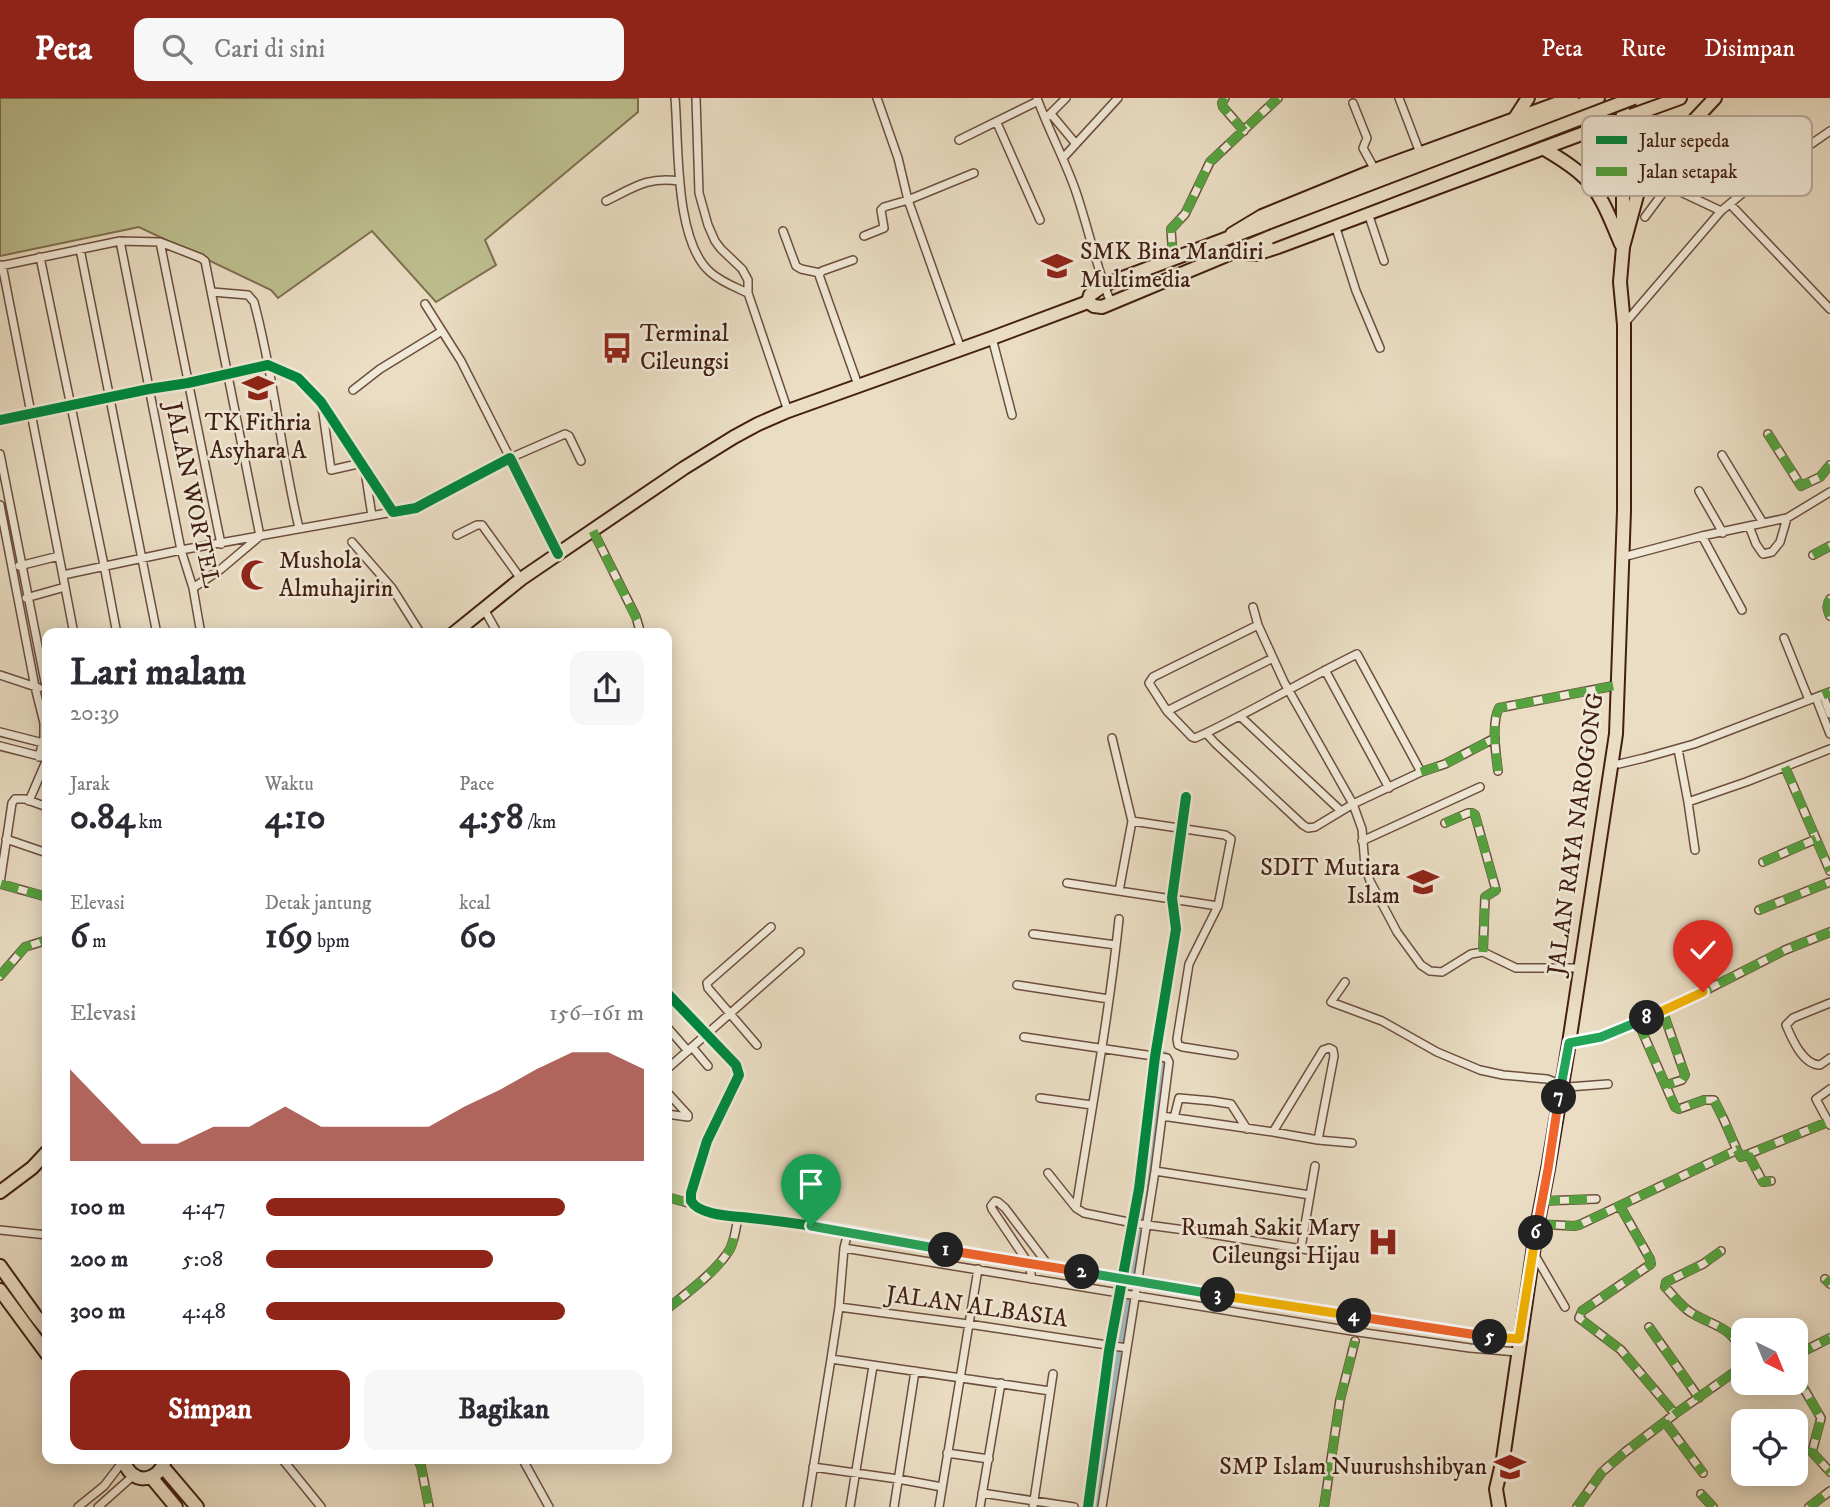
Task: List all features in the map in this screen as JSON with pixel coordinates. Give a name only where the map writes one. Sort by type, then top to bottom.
[{"type":"main road","points":[[1515,118],[1528,98]]},
{"type":"main road","points":[[1224,241],[1262,216],[1375,170],[1572,98]]},
{"type":"main road","points":[[460,628],[521,579],[734,437],[758,424],[1087,302],[1094,291],[1104,285],[1598,98]]},
{"type":"main road","name":"JALAN RAYA NAROGONG","points":[[1622,116],[1623,98]]},
{"type":"main road","points":[[1587,116],[1634,98]]},
{"type":"main road","points":[[1630,116],[1680,98]]},
{"type":"main road","points":[[1698,116],[1715,98]]},
{"type":"main road","points":[[1087,302],[1101,307],[1270,237],[1582,118]]},
{"type":"main road","points":[[1233,252],[1256,254],[1582,134]]},
{"type":"main road","points":[[1543,148],[1582,176]]},
{"type":"main road","points":[[1598,196],[1623,247]]},
{"type":"main road","name":"JALAN RAYA NAROGONG","points":[[1499,1507],[1496,1489],[1503,1459],[1518,1346],[1569,1043],[1616,734],[1623,557],[1624,325],[1620,282],[1623,196]]},
{"type":"main road","points":[[1623,247],[1637,196]]},
{"type":"main road","points":[[0,1192],[42,1157]]},
{"type":"main road","points":[[0,1266],[42,1324]]},
{"type":"main road","points":[[0,1290],[42,1347]]},
{"type":"main road","points":[[125,1464],[134,1475],[145,1478],[158,1473],[163,1464]]},
{"type":"main road","points":[[165,1464],[197,1507]]},
{"type":"main road","points":[[151,1477],[176,1507]]},
{"type":"main road","points":[[1491,1507],[1496,1489]]},
{"type":"street","points":[[675,98],[679,181],[688,230],[696,254],[719,279],[748,293]]},
{"type":"street","points":[[696,98],[699,193],[708,225],[715,241],[742,269],[748,281],[748,293],[788,411]]},
{"type":"street","points":[[877,98],[898,158],[908,201],[961,349]]},
{"type":"street","points":[[1048,116],[1066,98]]},
{"type":"street","points":[[1063,158],[1118,98]]},
{"type":"street","points":[[1225,98],[1223,107],[1244,131]]},
{"type":"street","points":[[1173,260],[1171,229],[1185,214],[1210,162],[1278,98]]},
{"type":"street","points":[[1399,98],[1420,153]]},
{"type":"street","points":[[959,140],[1038,100],[1048,116],[1090,233],[1111,303]]},
{"type":"street","points":[[1353,103],[1367,138],[1363,148],[1375,170]]},
{"type":"street","points":[[1048,116],[1076,144]]},
{"type":"street","points":[[997,122],[1040,220]]},
{"type":"street","points":[[1812,143],[1830,131]]},
{"type":"street","points":[[864,236],[884,228],[882,208],[908,201],[974,173]]},
{"type":"street","points":[[606,201],[643,183],[666,179],[679,181]]},
{"type":"street","points":[[1645,217],[1661,196]]},
{"type":"street","points":[[1689,196],[1721,211]]},
{"type":"street","points":[[1624,325],[1721,211],[1740,196]]},
{"type":"street","points":[[1730,204],[1830,309]]},
{"type":"street","points":[[1368,213],[1384,261]]},
{"type":"street","points":[[1335,225],[1356,291],[1380,348]]},
{"type":"street","points":[[783,231],[796,265],[801,269],[820,273],[853,260]]},
{"type":"street","points":[[73,628],[1,266],[120,241],[160,242],[205,261],[260,536]]},
{"type":"street","name":"JALAN WORTEL","points":[[120,241],[181,550],[200,628]]},
{"type":"street","points":[[160,242],[221,544]]},
{"type":"street","points":[[80,249],[156,628]]},
{"type":"street","points":[[40,257],[116,628]]},
{"type":"street","points":[[820,273],[858,385]]},
{"type":"street","points":[[212,292],[248,295],[252,299],[268,365],[299,528]]},
{"type":"street","points":[[425,304],[471,381],[558,554]]},
{"type":"street","points":[[353,390],[380,369],[442,331]]},
{"type":"street","points":[[992,338],[1012,415]]},
{"type":"street","points":[[0,421],[268,365],[299,378],[321,402],[393,512]]},
{"type":"street","points":[[321,402],[331,470],[363,465]]},
{"type":"street","points":[[1768,434],[1801,486],[1820,477],[1830,465]]},
{"type":"street","points":[[63,575],[181,550],[416,508],[510,458],[565,435],[569,436],[581,461]]},
{"type":"street","points":[[0,454],[42,665]]},
{"type":"street","points":[[1722,455],[1763,523]]},
{"type":"street","points":[[363,465],[372,516]]},
{"type":"street","points":[[1699,491],[1723,533]]},
{"type":"street","points":[[1623,557],[1702,536],[1787,518],[1830,492]]},
{"type":"street","points":[[0,505],[42,715]]},
{"type":"street","points":[[1749,526],[1763,554],[1772,552],[1780,542],[1787,518]]},
{"type":"street","points":[[457,535],[482,525],[521,579]]},
{"type":"street","points":[[593,531],[639,628]]},
{"type":"street","points":[[192,588],[231,562],[260,536]]},
{"type":"street","points":[[1702,536],[1742,610]]},
{"type":"street","points":[[352,542],[392,588],[417,628]]},
{"type":"street","points":[[1813,555],[1830,545]]},
{"type":"street","points":[[12,568],[59,556]]},
{"type":"street","points":[[19,600],[65,587]]},
{"type":"street","points":[[1830,599],[1827,610],[1830,616]]},
{"type":"street","points":[[1253,607],[1258,625],[1289,691],[1353,804],[1362,829],[1365,866],[1370,881],[1397,932],[1421,965],[1430,971],[1442,972],[1471,954],[1483,952],[1516,968],[1579,968]]},
{"type":"street","points":[[484,609],[495,628]]},
{"type":"street","points":[[1258,625],[1153,677],[1149,683],[1167,711],[1192,737],[1241,717],[1357,654],[1421,772]]},
{"type":"street","points":[[1784,638],[1830,714]]},
{"type":"street","points":[[1167,711],[1273,658]]},
{"type":"street","points":[[1325,670],[1388,788]]},
{"type":"street","points":[[0,675],[42,689]]},
{"type":"street","points":[[1498,771],[1495,738],[1496,712],[1499,708],[1618,685]]},
{"type":"street","points":[[1819,697],[1830,734]]},
{"type":"street","points":[[1611,763],[1619,764],[1678,749],[1819,697]]},
{"type":"street","points":[[1241,717],[1341,811]]},
{"type":"street","points":[[0,732],[42,743]]},
{"type":"street","points":[[1206,733],[1308,828],[1315,827],[1353,804],[1421,772],[1445,764],[1495,738]]},
{"type":"street","points":[[1112,738],[1132,821],[1119,891]]},
{"type":"street","points":[[0,746],[42,757]]},
{"type":"street","points":[[1678,749],[1695,850]]},
{"type":"street","points":[[1688,802],[1830,749]]},
{"type":"street","points":[[29,801],[42,766]]},
{"type":"street","points":[[1785,767],[1830,871]]},
{"type":"street","points":[[1362,841],[1480,787]]},
{"type":"street","points":[[1102,1507],[1154,1057],[1176,929],[1172,898],[1186,797]]},
{"type":"street","points":[[42,805],[17,799],[12,803],[1,884],[42,896]]},
{"type":"street","points":[[1445,823],[1468,813],[1475,815],[1496,890],[1485,897],[1483,952]]},
{"type":"street","points":[[1132,821],[1225,835],[1231,839],[1218,906],[1189,964],[1177,1042],[1183,1047],[1234,1055]]},
{"type":"street","points":[[6,839],[42,851]]},
{"type":"street","points":[[1763,862],[1816,839]]},
{"type":"street","points":[[1759,910],[1830,882]]},
{"type":"street","points":[[1067,883],[1218,906]]},
{"type":"street","points":[[1076,1208],[1103,1048],[1119,919]]},
{"type":"street","points":[[757,1045],[708,988],[707,983],[771,927]]},
{"type":"street","points":[[1569,1043],[1601,1037],[1662,1012],[1785,950],[1830,932]]},
{"type":"street","points":[[1033,934],[1116,945]]},
{"type":"street","points":[[0,976],[24,947],[42,942]]},
{"type":"street","points":[[672,1065],[800,952]]},
{"type":"street","points":[[1345,982],[1331,1002],[1382,1021],[1437,1052],[1480,1070],[1547,1079],[1561,1085],[1578,1087],[1608,1084]]},
{"type":"street","points":[[1017,985],[1110,999]]},
{"type":"street","points":[[672,998],[739,1070],[707,1141],[691,1193],[692,1204]]},
{"type":"street","points":[[1830,1003],[1793,1018],[1787,1025],[1810,1063],[1820,1065],[1830,1058]]},
{"type":"street","points":[[1662,1012],[1685,1075],[1682,1080],[1667,1085]]},
{"type":"street","points":[[1638,1022],[1675,1107],[1679,1109],[1704,1100],[1715,1101],[1740,1157],[1829,1124],[1816,1099],[1830,1089]]},
{"type":"street","points":[[672,1032],[708,1066]]},
{"type":"street","points":[[1024,1037],[1167,1058],[1169,1064],[1146,1224],[1130,1281],[1120,1347],[1088,1507]]},
{"type":"street","points":[[1273,1132],[1323,1050],[1329,1048],[1333,1050],[1334,1056],[1318,1140]]},
{"type":"street","points":[[672,1097],[688,1117],[672,1115]]},
{"type":"street","points":[[1040,1098],[1092,1105]]},
{"type":"street","points":[[1174,1118],[1179,1098],[1212,1101],[1231,1104],[1247,1129]]},
{"type":"street","points":[[1162,1116],[1352,1143]]},
{"type":"street","points":[[1538,1224],[1574,1226],[1737,1150]]},
{"type":"street","points":[[1748,1154],[1763,1182],[1771,1181]]},
{"type":"street","points":[[1301,1248],[1315,1166]]},
{"type":"street","points":[[1155,1171],[1310,1195]]},
{"type":"street","points":[[1048,1173],[1076,1208],[1084,1213],[1321,1252]]},
{"type":"street","points":[[672,1198],[692,1204],[704,1212],[848,1232],[1130,1281],[1479,1335],[1518,1346]]},
{"type":"street","points":[[1542,1200],[1596,1199]]},
{"type":"street","points":[[1032,1279],[1029,1264],[992,1209],[995,1201],[1005,1208],[1049,1266]]},
{"type":"street","points":[[1620,1206],[1651,1264],[1582,1311],[1579,1318],[1621,1350],[1675,1414]]},
{"type":"street","points":[[672,1305],[695,1287],[728,1252],[737,1217]]},
{"type":"street","points":[[0,1230],[42,1235]]},
{"type":"street","points":[[807,1507],[839,1307],[848,1232]]},
{"type":"street","points":[[844,1248],[1358,1332],[1470,1348],[1518,1346]]},
{"type":"street","points":[[1720,1251],[1703,1264],[1666,1282],[1665,1287],[1690,1311],[1731,1334]]},
{"type":"street","points":[[1533,1252],[1565,1307]]},
{"type":"street","points":[[939,1507],[978,1269]]},
{"type":"street","name":"JALAN ALBASIA","points":[[839,1307],[1120,1347]]},
{"type":"street","points":[[1649,1327],[1699,1398]]},
{"type":"street","points":[[1808,1349],[1830,1338]]},
{"type":"street","points":[[1325,1507],[1340,1401],[1355,1341]]},
{"type":"street","points":[[831,1359],[1051,1391]]},
{"type":"street","points":[[850,1507],[873,1366]]},
{"type":"street","points":[[894,1507],[915,1371]]},
{"type":"street","points":[[1033,1504],[1053,1374]]},
{"type":"street","points":[[1577,1507],[1602,1472],[1675,1414],[1731,1375]]},
{"type":"street","points":[[980,1507],[1001,1383]]},
{"type":"street","points":[[1808,1395],[1821,1418],[1812,1452],[1830,1472]]},
{"type":"street","points":[[1665,1422],[1703,1473]]},
{"type":"street","points":[[947,1453],[989,1458]]},
{"type":"street","points":[[78,1507],[104,1486],[121,1464]]},
{"type":"street","points":[[286,1464],[321,1507]]},
{"type":"street","points":[[420,1464],[429,1507]]},
{"type":"street","points":[[525,1464],[549,1507]]},
{"type":"street","points":[[814,1467],[942,1487]]},
{"type":"street","points":[[98,1507],[134,1475]]},
{"type":"street","points":[[1809,1507],[1830,1490]]},
{"type":"street","points":[[982,1493],[1033,1504],[1074,1507]]},
{"type":"street","points":[[1701,1494],[1713,1507]]},
{"type":"street","points":[[1820,1499],[1825,1507]]},
{"type":"green space","points":[[0,98],[638,98],[638,112],[485,240],[496,265],[436,302],[372,231],[278,298],[271,290],[139,227],[0,256]]},
{"type":"waterway","points":[[1094,1507],[1163,1059]]},
{"type":"marked path","points":[[1225,98],[1223,107],[1244,131]]},
{"type":"marked path","points":[[1173,260],[1171,229],[1185,214],[1210,162],[1278,98]]},
{"type":"marked path","points":[[1768,434],[1801,486],[1820,477],[1830,465]]},
{"type":"marked path","points":[[593,531],[637,620]]},
{"type":"marked path","points":[[1813,555],[1830,546]]},
{"type":"marked path","points":[[1830,599],[1827,607],[1830,616]]},
{"type":"marked path","points":[[1498,771],[1495,730],[1499,708],[1618,685]]},
{"type":"marked path","points":[[1823,695],[1830,692]]},
{"type":"marked path","points":[[1421,772],[1445,764],[1495,738]]},
{"type":"marked path","points":[[1785,767],[1830,871]]},
{"type":"marked path","points":[[1445,823],[1468,813],[1475,815],[1496,890],[1485,897],[1483,952]]},
{"type":"marked path","points":[[1763,862],[1816,839]]},
{"type":"marked path","points":[[1759,910],[1830,882]]},
{"type":"marked path","points":[[1,884],[42,896]]},
{"type":"marked path","points":[[1569,1043],[1601,1037],[1663,1012],[1785,950],[1830,932]]},
{"type":"marked path","points":[[0,976],[25,947],[42,942]]},
{"type":"marked path","points":[[1663,1012],[1685,1075],[1682,1080],[1667,1085]]},
{"type":"marked path","points":[[1638,1022],[1675,1107],[1679,1109],[1704,1100],[1714,1100],[1737,1150]]},
{"type":"marked path","points":[[1538,1224],[1579,1225],[1737,1150],[1741,1157],[1828,1122]]},
{"type":"marked path","points":[[1748,1154],[1763,1182],[1771,1181]]},
{"type":"marked path","points":[[672,1198],[692,1204]]},
{"type":"marked path","points":[[1542,1201],[1596,1199]]},
{"type":"marked path","points":[[1620,1206],[1651,1264],[1582,1311],[1579,1318],[1621,1350],[1675,1414]]},
{"type":"marked path","points":[[672,1305],[719,1264],[731,1247],[735,1231]]},
{"type":"marked path","points":[[1721,1251],[1703,1264],[1666,1282],[1665,1287],[1690,1312],[1731,1335]]},
{"type":"marked path","points":[[1825,1279],[1830,1284]]},
{"type":"marked path","points":[[1649,1327],[1699,1398]]},
{"type":"marked path","points":[[1808,1349],[1830,1338]]},
{"type":"marked path","points":[[1324,1507],[1340,1400],[1355,1341]]},
{"type":"marked path","points":[[1577,1507],[1602,1472],[1625,1452],[1731,1374]]},
{"type":"marked path","points":[[1808,1395],[1821,1418],[1812,1452],[1830,1472]]},
{"type":"marked path","points":[[1665,1422],[1703,1473]]},
{"type":"marked path","points":[[420,1464],[429,1507]]},
{"type":"marked path","points":[[1809,1507],[1830,1491]]},
{"type":"marked path","points":[[1701,1494],[1713,1507]]},
{"type":"cycle path","points":[[0,420],[268,365],[298,378],[321,402],[393,512],[416,508],[510,458],[558,554]]},
{"type":"cycle path","points":[[1088,1507],[1109,1351],[1139,1189],[1155,1057],[1176,929],[1172,898],[1186,797]]},
{"type":"cycle path","points":[[672,998],[736,1065],[739,1075],[707,1141],[691,1193],[691,1201],[702,1210],[727,1216],[855,1233],[1138,1283],[1481,1336],[1519,1339]]},
{"type":"place","name":"SMK Bina Mandiri Multimedia","points":[[1057,266]]},
{"type":"place","name":"Terminal Cileungsi","points":[[617,348]]},
{"type":"place","name":"TK Fithria Asyhara A","points":[[258,388]]},
{"type":"place","name":"Mushola Almuhajirin","points":[[256,575]]},
{"type":"place","name":"SDIT Mutiara Islam","points":[[1423,882]]},
{"type":"place","name":"Rumah Sakit Mary Cileungsi Hijau","points":[[1383,1242]]},
{"type":"place","name":"SMP Islam Nuurushshibyan","points":[[1510,1467]]},
{"type":"route","points":[[811,1226],[1138,1283],[1519,1339],[1569,1043],[1601,1037],[1703,992]]}]
